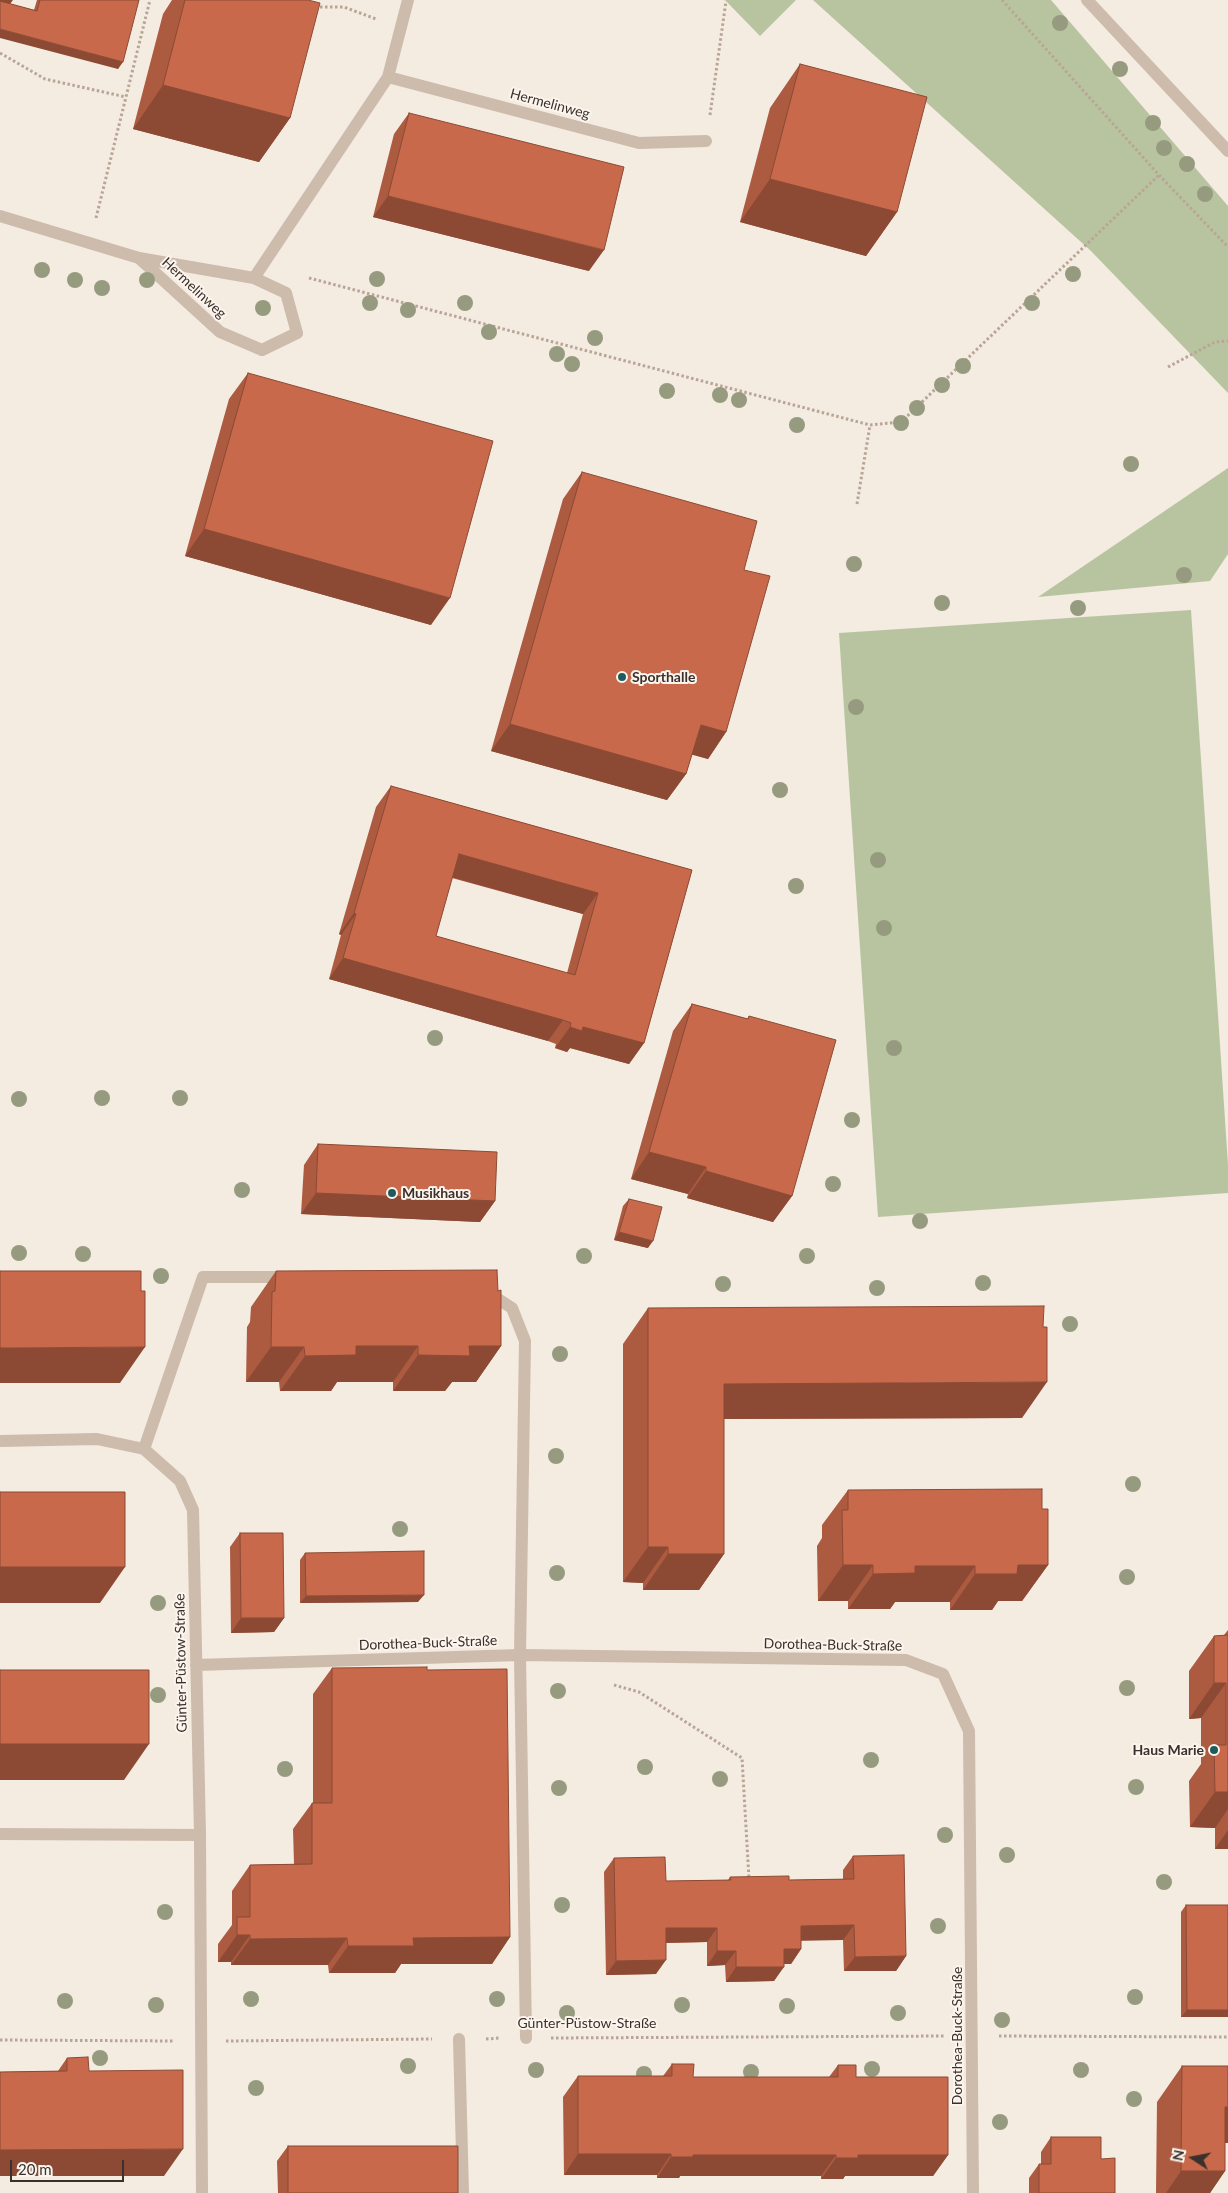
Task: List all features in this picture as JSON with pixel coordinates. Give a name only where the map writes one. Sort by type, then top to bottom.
[{"type":"street","points":[[254,278],[388,77],[408,0]]},
{"type":"street","points":[[1087,0],[1228,151]]},
{"type":"street","name":"Hermelinweg","points":[[388,77],[639,143],[706,141]]},
{"type":"street","name":"Hermelinweg","points":[[0,216],[139,258],[254,278],[286,294],[297,332],[262,350],[220,332],[139,258]]},
{"type":"street","points":[[0,1440],[97,1439],[144,1448],[203,1277],[298,1277]]},
{"type":"street","points":[[479,1288],[512,1308],[525,1341],[520,1656],[526,2038]]},
{"type":"street","name":"Günter-Püstow-Straße","points":[[144,1448],[180,1481],[193,1510],[200,1835],[202,2193]]},
{"type":"street","name":"Dorothea-Buck-Straße","points":[[196,1665],[520,1656],[906,1660],[943,1674],[969,1731],[973,2193]]},
{"type":"street","points":[[0,1834],[200,1835]]},
{"type":"street","points":[[460,2039],[463,2193]]},
{"type":"path","points":[[90,243],[150,0]]},
{"type":"path","points":[[1002,0],[1159,175],[1228,247]]},
{"type":"path","points":[[706,141],[726,2]]},
{"type":"path","points":[[306,7],[344,7],[400,28]]},
{"type":"path","points":[[0,53],[45,79],[126,97]]},
{"type":"path","points":[[300,276],[870,426],[901,422],[1159,175]]},
{"type":"path","points":[[1168,367],[1215,342],[1228,341]]},
{"type":"path","points":[[857,504],[870,426]]},
{"type":"path","points":[[612,1684],[639,1692],[742,1758],[749,1882]]},
{"type":"path","name":"Günter-Püstow-Straße","points":[[202,2041],[972,2036],[1228,2037]]},
{"type":"path","points":[[0,2040],[202,2041]]},
{"type":"green space","points":[[725,0],[796,0],[760,36]]},
{"type":"green space","points":[[813,0],[1051,0],[1228,206],[1228,393],[1091,251]]},
{"type":"green space","points":[[1228,468],[1228,554],[1210,581],[1038,597]]},
{"type":"green space","points":[[1191,610],[1228,1165],[1228,1193],[878,1217],[839,633]]},
{"type":"building","points":[[40,0],[139,0],[123,62],[0,29],[0,1],[37,11]]},
{"type":"building","points":[[185,0],[308,0],[320,3],[290,118],[163,85]]},
{"type":"building","points":[[800,64],[927,97],[897,212],[770,179]]},
{"type":"building","points":[[409,113],[624,167],[604,250],[388,196]]},
{"type":"building","points":[[248,373],[493,441],[450,598],[204,529]]},
{"type":"building","name":"Sporthalle","points":[[582,472],[757,521],[744,570],[770,576],[726,732],[701,725],[686,774],[510,724]]},
{"type":"building","points":[[391,786],[692,870],[644,1043],[583,1027],[582,1031],[570,1027],[571,1023],[563,1020],[343,958],[356,914],[354,913]],"holes":[[[459,854],[598,893],[575,975],[436,936]]]},
{"type":"building","points":[[692,1004],[748,1019],[749,1016],[836,1040],[792,1196],[706,1171],[706,1167],[649,1152]]},
{"type":"building","points":[[318,1144],[497,1152],[495,1201],[316,1193]]},
{"type":"building","points":[[629,1199],[662,1207],[653,1241],[619,1232]]},
{"type":"building","points":[[497,1270],[498,1291],[501,1290],[501,1346],[469,1346],[470,1356],[418,1355],[418,1346],[356,1346],[356,1355],[305,1356],[304,1347],[271,1347],[272,1292],[275,1291],[276,1271]]},
{"type":"building","points":[[0,1271],[141,1271],[141,1291],[145,1291],[145,1347],[0,1348]]},
{"type":"building","points":[[1044,1306],[1043,1327],[1047,1327],[1047,1382],[724,1384],[724,1554],[668,1554],[668,1547],[648,1547],[648,1308]]},
{"type":"building","points":[[1042,1489],[1042,1509],[1048,1509],[1048,1565],[1018,1565],[1017,1574],[975,1574],[975,1566],[915,1566],[915,1573],[873,1574],[873,1565],[843,1565],[842,1510],[848,1510],[848,1490]]},
{"type":"building","points":[[0,1492],[125,1492],[125,1567],[0,1567]]},
{"type":"building","points":[[240,1533],[283,1533],[284,1618],[241,1618]]},
{"type":"building","points":[[424,1551],[424,1595],[306,1596],[305,1553]]},
{"type":"building","points":[[1228,1635],[1228,1792],[1215,1792],[1214,1745],[1226,1745],[1226,1683],[1214,1683],[1214,1636]]},
{"type":"building","points":[[427,1667],[427,1670],[507,1669],[510,1937],[413,1938],[414,1946],[348,1946],[347,1938],[250,1939],[250,1935],[237,1935],[237,1917],[250,1917],[250,1865],[312,1864],[312,1803],[332,1803],[332,1668]]},
{"type":"building","points":[[0,1670],[149,1670],[149,1744],[0,1744]]},
{"type":"building","points":[[904,1855],[906,1956],[855,1957],[854,1925],[801,1926],[801,1949],[784,1949],[784,1967],[736,1967],[736,1951],[717,1951],[717,1928],[666,1928],[666,1960],[616,1961],[614,1858],[665,1857],[666,1881],[731,1880],[730,1877],[789,1876],[789,1880],[854,1879],[853,1856]]},
{"type":"building","points":[[1186,1905],[1228,1905],[1228,2010],[1187,2010]]},
{"type":"building","points":[[88,2057],[89,2071],[183,2070],[183,2149],[0,2150],[0,2072],[67,2071],[67,2058]]},
{"type":"building","points":[[672,2064],[694,2064],[693,2077],[838,2077],[838,2065],[856,2065],[856,2077],[948,2077],[948,2155],[858,2155],[858,2158],[836,2158],[836,2155],[693,2155],[693,2157],[671,2157],[671,2154],[578,2154],[578,2076],[672,2076]]},
{"type":"building","points":[[1182,2066],[1228,2066],[1228,2107],[1225,2107],[1225,2171],[1181,2171]]},
{"type":"building","points":[[1051,2137],[1101,2137],[1101,2159],[1115,2158],[1115,2193],[1039,2193],[1039,2164],[1051,2164]]},
{"type":"building","points":[[288,2146],[458,2146],[458,2193],[288,2193]]},
{"type":"place","name":"Sporthalle","points":[[622,677]]},
{"type":"place","name":"Musikhaus","points":[[392,1193]]},
{"type":"place","name":"Haus Marie","points":[[1214,1750]]}]
